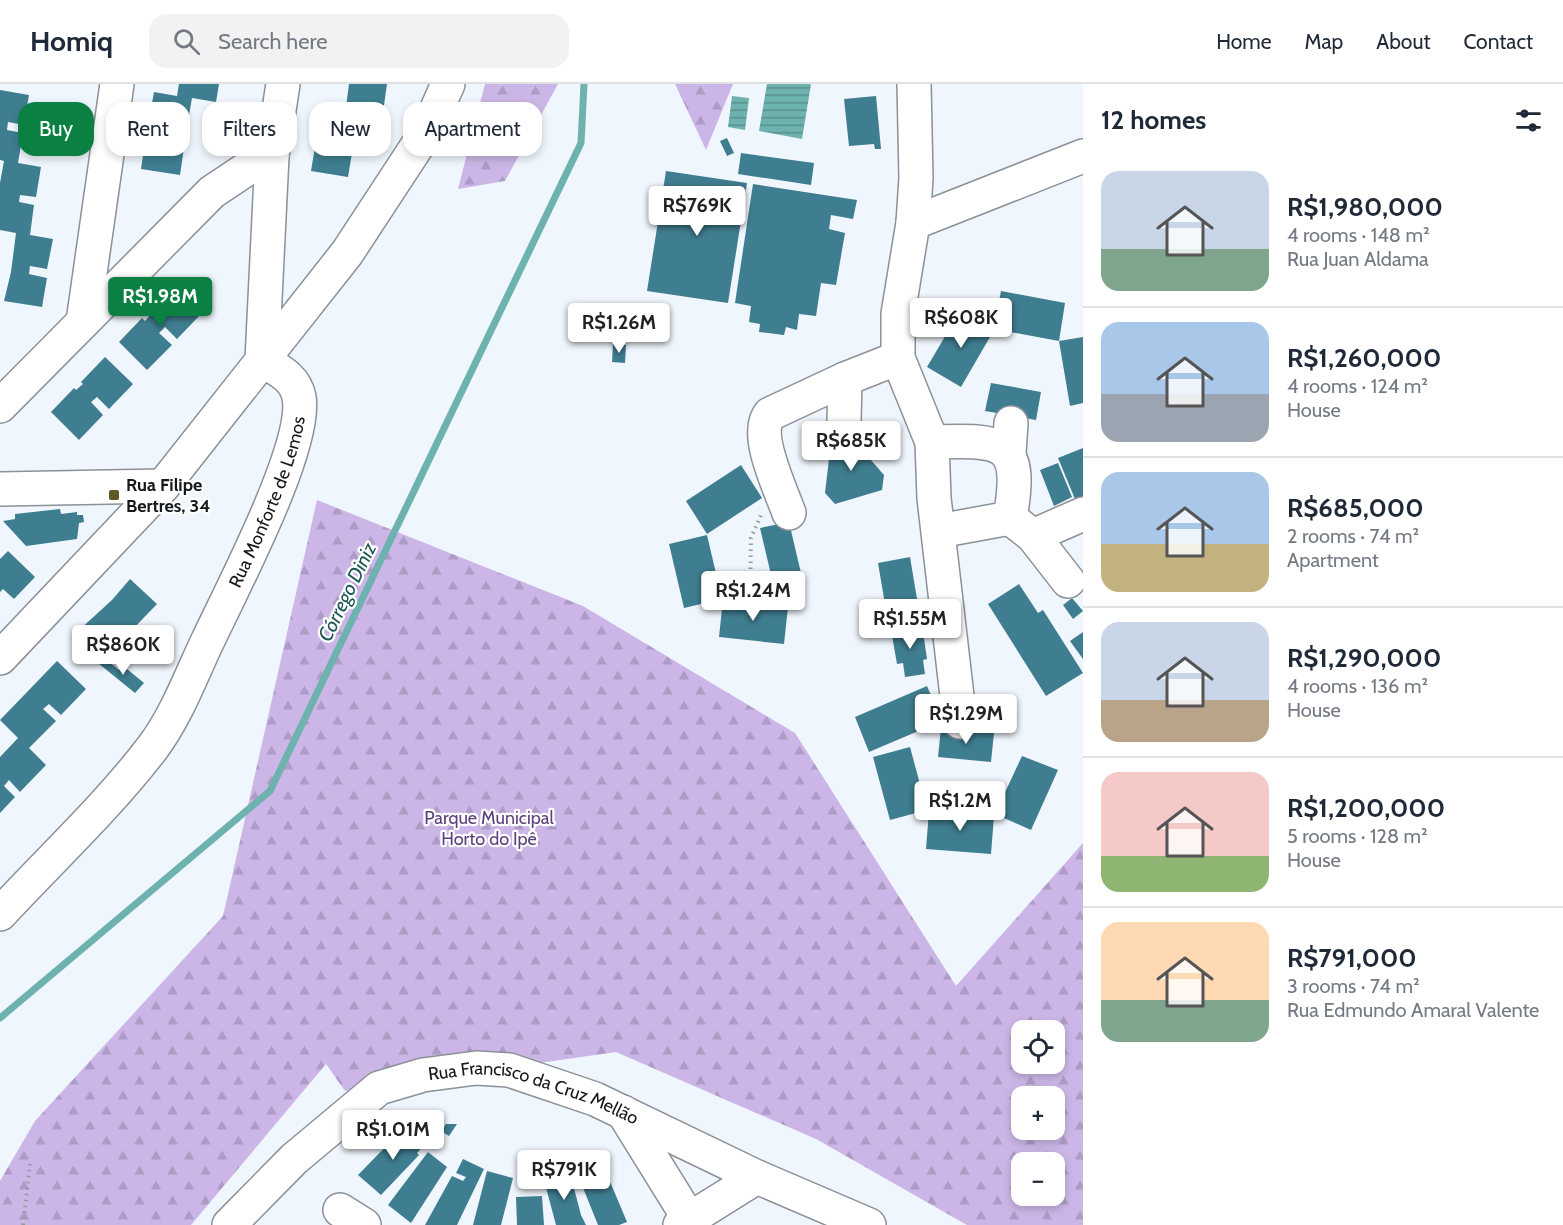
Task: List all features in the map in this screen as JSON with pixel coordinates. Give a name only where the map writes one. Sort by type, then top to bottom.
[{"type":"street","points":[[83,322],[117,84]]},
{"type":"street","points":[[281,102],[284,84]]},
{"type":"street","points":[[0,658],[163,486],[347,254],[427,131],[448,84]]},
{"type":"street","points":[[914,84],[917,129],[913,223],[898,315],[898,358],[932,442],[939,531],[960,722]]},
{"type":"street","points":[[0,406],[212,192],[251,165],[272,156],[262,360]]},
{"type":"street","points":[[913,223],[1083,156]]},
{"type":"street","points":[[784,501],[764,438],[765,420],[770,414],[845,379],[898,358]]},
{"type":"street","name":"Rua Monforte de Lemos","points":[[0,914],[127,779],[155,744],[183,692],[266,517],[300,411],[295,385],[287,375],[262,360]]},
{"type":"street","points":[[844,421],[845,379]]},
{"type":"street","points":[[932,442],[981,442],[1000,447],[1010,438],[1021,527],[1068,581]]},
{"type":"street","points":[[0,489],[163,486]]},
{"type":"street","points":[[939,531],[987,524],[1021,527],[1083,514]]},
{"type":"street","name":"Rua Francisco da Cruz Mellão","points":[[229,1225],[294,1159],[357,1104],[379,1088],[401,1080],[446,1070],[508,1070],[564,1088],[623,1112],[757,1177],[869,1225]]},
{"type":"street","points":[[623,1112],[688,1223],[757,1177]]},
{"type":"path","points":[[750,593],[751,538],[755,524],[784,501]]},
{"type":"path","points":[[23,1225],[30,1164]]},
{"type":"green space","points":[[485,84],[558,84],[542,113],[542,102],[480,102]]},
{"type":"green space","points":[[675,84],[733,84],[706,150]]},
{"type":"green space","points":[[466,156],[519,156],[505,181],[458,189]]},
{"type":"green space","name":"Parque Municipal Horto do Ipê","points":[[317,500],[583,606],[795,733],[956,986],[1083,843],[1083,1225],[967,1225],[816,1139],[616,1052],[345,1091],[326,1064],[191,1225],[0,1225],[0,1181],[35,1121],[223,916]]},
{"type":"shaded area","points":[[767,84],[811,84],[802,139],[759,131]]},
{"type":"shaded area","points":[[732,96],[749,98],[745,130],[728,127]]},
{"type":"building","points":[[179,84],[219,84],[216,102],[192,98],[190,110],[190,102],[152,102],[154,92],[177,96]]},
{"type":"building","points":[[349,84],[387,84],[384,102],[347,102]]},
{"type":"building","points":[[0,90],[29,95],[28,102],[18,102],[18,124],[8,122],[7,130],[18,132],[18,163],[41,167],[36,197],[20,195],[19,202],[34,205],[30,235],[53,239],[47,269],[30,266],[29,274],[47,278],[42,307],[4,301],[11,272],[16,233],[0,230],[0,183],[4,161],[0,160]]},
{"type":"building","points":[[876,96],[881,149],[875,149],[874,144],[849,146],[844,99]]},
{"type":"building","points":[[727,138],[734,153],[727,156],[720,141]]},
{"type":"building","points":[[741,153],[814,163],[811,185],[738,174]]},
{"type":"building","points":[[143,156],[183,156],[180,175],[141,169]]},
{"type":"building","points":[[314,156],[352,156],[348,177],[311,171]]},
{"type":"building","points":[[666,171],[747,183],[728,303],[647,291]]},
{"type":"building","points":[[753,184],[857,200],[853,219],[831,215],[829,229],[845,233],[836,285],[821,283],[816,316],[799,314],[797,330],[786,327],[784,335],[759,332],[760,324],[749,322],[751,306],[735,303]]},
{"type":"building","points":[[173,286],[201,314],[177,339],[165,327],[159,333],[172,345],[147,370],[119,342],[142,318],[145,321],[151,314],[148,312]]},
{"type":"building","points":[[1001,291],[1065,303],[1059,341],[994,329]]},
{"type":"building","points":[[960,311],[994,330],[961,387],[927,367]]},
{"type":"building","points":[[1083,337],[1083,403],[1070,406],[1059,341]]},
{"type":"building","points":[[613,344],[626,345],[625,363],[612,362]]},
{"type":"building","points":[[105,357],[133,384],[109,409],[97,397],[91,402],[103,415],[79,440],[51,412],[74,388],[76,390],[83,384],[81,382]]},
{"type":"building","points":[[991,383],[1041,392],[1036,420],[985,411]]},
{"type":"building","points":[[851,437],[884,475],[882,490],[835,504],[825,493],[831,442]]},
{"type":"building","points":[[1083,448],[1083,496],[1075,499],[1058,458]]},
{"type":"building","points":[[1058,463],[1072,497],[1054,506],[1040,470]]},
{"type":"building","points":[[741,465],[762,498],[707,534],[686,501]]},
{"type":"building","points":[[60,509],[61,514],[77,512],[77,515],[83,515],[84,522],[79,523],[77,539],[26,546],[3,521],[15,519],[15,514]]},
{"type":"building","points":[[789,522],[801,573],[772,579],[760,528]]},
{"type":"building","points":[[707,535],[722,599],[684,608],[669,544]]},
{"type":"building","points":[[8,551],[35,577],[14,599],[3,589],[0,592],[0,559]]},
{"type":"building","points":[[910,557],[918,605],[886,610],[878,563]]},
{"type":"building","points":[[130,579],[157,604],[106,657],[101,653],[96,658],[78,643],[83,637],[78,631],[112,600]]},
{"type":"building","points":[[1019,584],[1038,613],[1043,610],[1083,673],[1046,696],[988,604]]},
{"type":"building","points":[[1072,598],[1083,611],[1073,619],[1063,605]]},
{"type":"building","points":[[723,599],[788,607],[784,644],[719,637]]},
{"type":"building","points":[[922,625],[927,659],[923,660],[925,674],[905,677],[903,663],[897,664],[891,630]]},
{"type":"building","points":[[1083,632],[1083,659],[1070,641]]},
{"type":"building","points":[[103,657],[119,670],[122,667],[127,669],[144,683],[135,693],[98,663]]},
{"type":"building","points":[[57,661],[86,689],[61,715],[49,704],[43,709],[56,721],[29,748],[46,765],[20,792],[9,780],[4,786],[15,797],[0,813],[0,757],[18,738],[0,720]]},
{"type":"building","points":[[927,686],[942,721],[869,752],[855,717]]},
{"type":"building","points":[[941,728],[994,733],[991,762],[938,757]]},
{"type":"building","points":[[910,747],[927,810],[890,820],[873,757]]},
{"type":"building","points":[[1022,756],[1058,770],[1031,830],[995,814]]},
{"type":"building","points":[[929,811],[994,816],[991,854],[926,849]]},
{"type":"building","points":[[446,1124],[457,1124],[449,1136],[441,1131]]},
{"type":"building","points":[[409,1127],[426,1143],[417,1153],[419,1155],[381,1195],[358,1175],[397,1135],[400,1137]]},
{"type":"building","points":[[428,1152],[447,1167],[411,1223],[388,1205]]},
{"type":"building","points":[[598,1153],[627,1222],[619,1225],[598,1225],[573,1163]]},
{"type":"building","points":[[463,1159],[484,1169],[457,1225],[425,1225],[452,1176],[463,1181],[466,1177],[456,1173]]},
{"type":"building","points":[[487,1171],[513,1178],[501,1225],[473,1225]]},
{"type":"building","points":[[570,1173],[581,1215],[586,1225],[556,1225],[544,1180]]},
{"type":"building","points":[[542,1196],[544,1225],[517,1225],[516,1197]]},
{"type":"waterway","name":"Córrego Diniz","points":[[0,1018],[270,791],[581,143],[584,84]]},
{"type":"place","name":"Rua Filipe Bertres, 34","points":[[114,495]]}]
